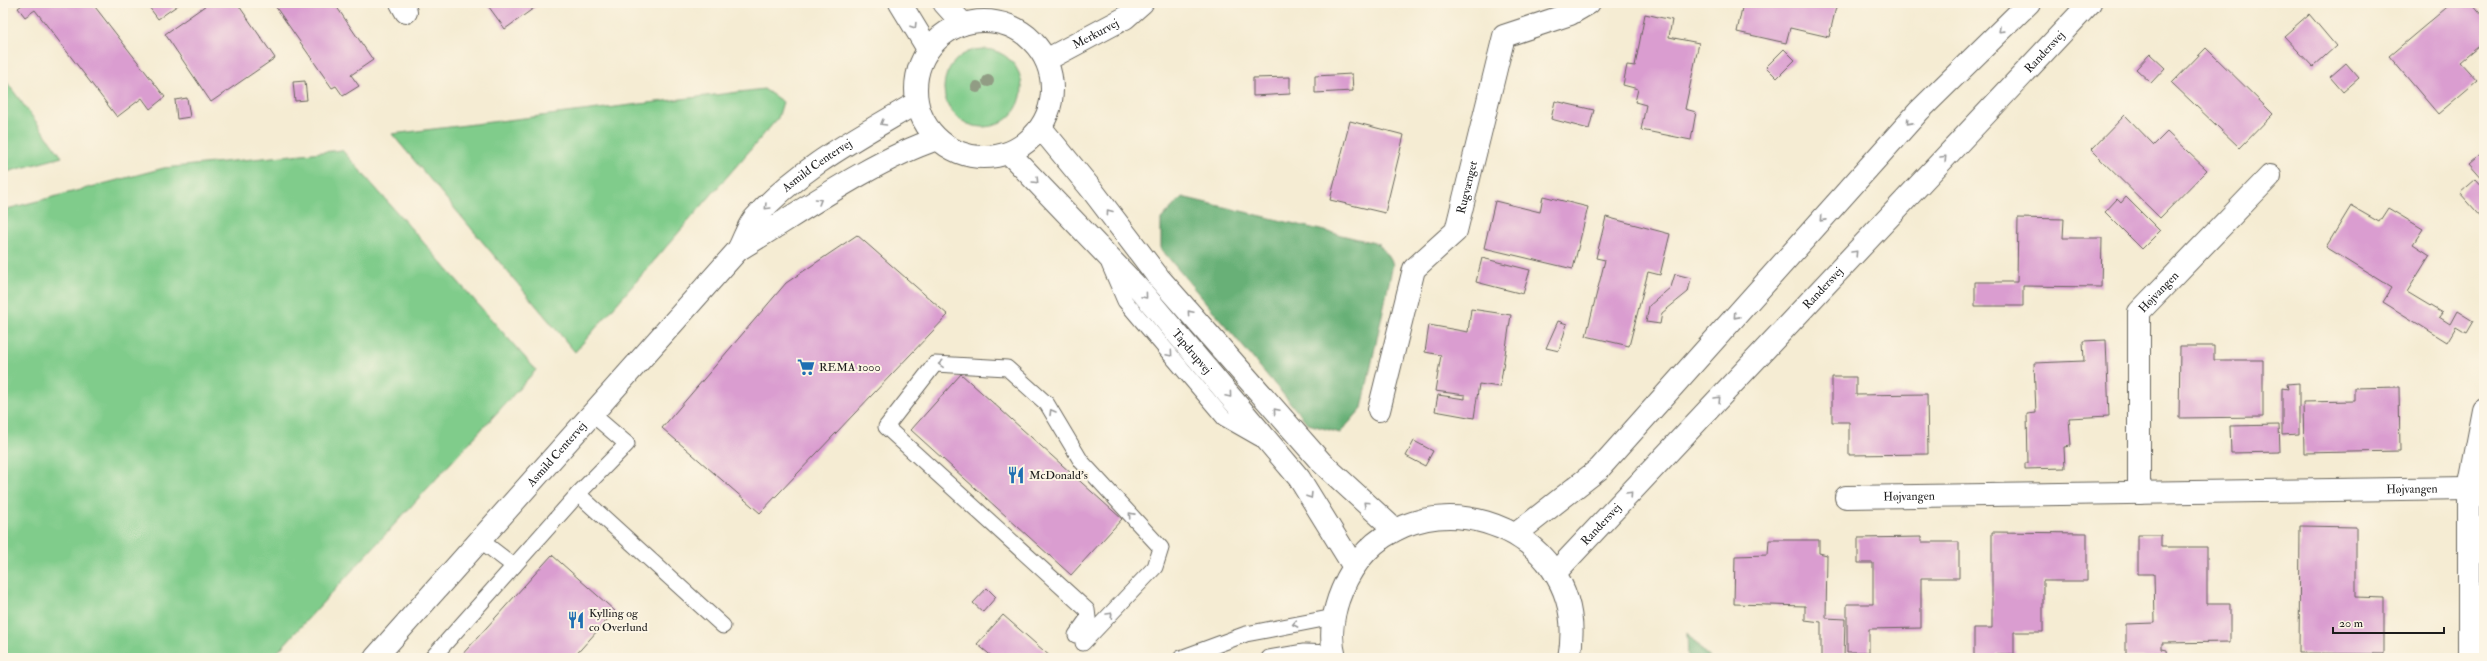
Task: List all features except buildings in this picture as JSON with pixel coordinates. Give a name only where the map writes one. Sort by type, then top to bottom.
[{"type":"street","points":[[900,3],[928,48]]},
{"type":"street","points":[[944,3],[963,24]]},
{"type":"street","name":"Merkurvej","points":[[1046,60],[1125,18],[1142,3]]},
{"type":"street","name":"Rugvænget","points":[[1379,410],[1414,269],[1456,231],[1504,36],[1570,14],[1588,3]]},
{"type":"street","points":[[1516,534],[1599,469],[1919,111],[2029,3]]},
{"type":"street","name":"Randersvej","points":[[1555,573],[2090,3]]},
{"type":"street","points":[[982,21],[1002,23],[1020,31],[1035,44],[1046,60],[1051,77],[1052,94],[1049,112],[1041,128],[1027,143],[1009,153],[990,158],[971,157],[952,151],[936,140],[924,124],[916,104],[916,74],[928,48],[944,34],[963,24],[982,21]]},
{"type":"street","name":"Asmild Centervej","points":[[375,658],[738,250],[752,222],[794,181],[846,145],[916,104]]},
{"type":"street","name":"Tapdrupvej","points":[[1041,128],[1092,190],[1159,278],[1321,462],[1395,530]]},
{"type":"street","name":"Asmild Centervej","points":[[738,250],[861,175],[915,146],[936,140]]},
{"type":"street","name":"Tapdrupvej","points":[[1009,153],[1141,291],[1299,478],[1354,567]]},
{"type":"street","name":"Højvangen","points":[[2139,493],[2139,312],[2270,176]]},
{"type":"street","points":[[2469,658],[2477,524],[2469,488],[2484,410]]},
{"type":"street","name":"Højvangen","points":[[1846,497],[2469,488]]},
{"type":"street","points":[[1334,656],[1334,617],[1338,600],[1354,567],[1372,546],[1395,530],[1425,519],[1456,516],[1487,521],[1516,534],[1538,552],[1555,573],[1569,606],[1572,641],[1569,658]]},
{"type":"lane","points":[[935,364],[1007,368],[1047,404],[1081,461],[1160,548],[1155,567],[1080,639],[1088,618],[1087,610],[886,427],[935,364]]},
{"type":"lane","points":[[432,658],[578,494],[627,444],[592,414]]},
{"type":"lane","points":[[578,494],[723,626]]},
{"type":"lane","points":[[480,540],[514,566]]},
{"type":"lane","points":[[1181,658],[1246,634],[1334,617]]},
{"type":"lane","points":[[1269,658],[1304,652],[1334,656]]},
{"type":"green space","points":[[983,49],[998,52],[1005,56],[1015,66],[1019,73],[1022,88],[1019,103],[1015,110],[1005,120],[998,124],[983,127],[968,124],[961,120],[951,110],[947,103],[944,88],[947,73],[951,66],[961,56],[968,52]]},
{"type":"green space","points":[[3,77],[62,157],[3,173]]},
{"type":"green space","points":[[764,89],[783,102],[778,118],[575,352],[392,134]]},
{"type":"green space","points":[[342,150],[536,370],[272,658],[3,658],[3,210],[164,168]]},
{"type":"green space","points":[[1182,197],[1379,244],[1393,264],[1362,408],[1340,433],[1308,424],[1161,249],[1161,219]]},
{"type":"green space","points":[[1687,633],[1709,658],[1688,658]]},
{"type":"place","name":"REMA 1000","points":[[806,367]]},
{"type":"place","name":"McDonald's","points":[[1016,475]]},
{"type":"place","name":"Kylling og co Overlund","points":[[576,620]]}]
